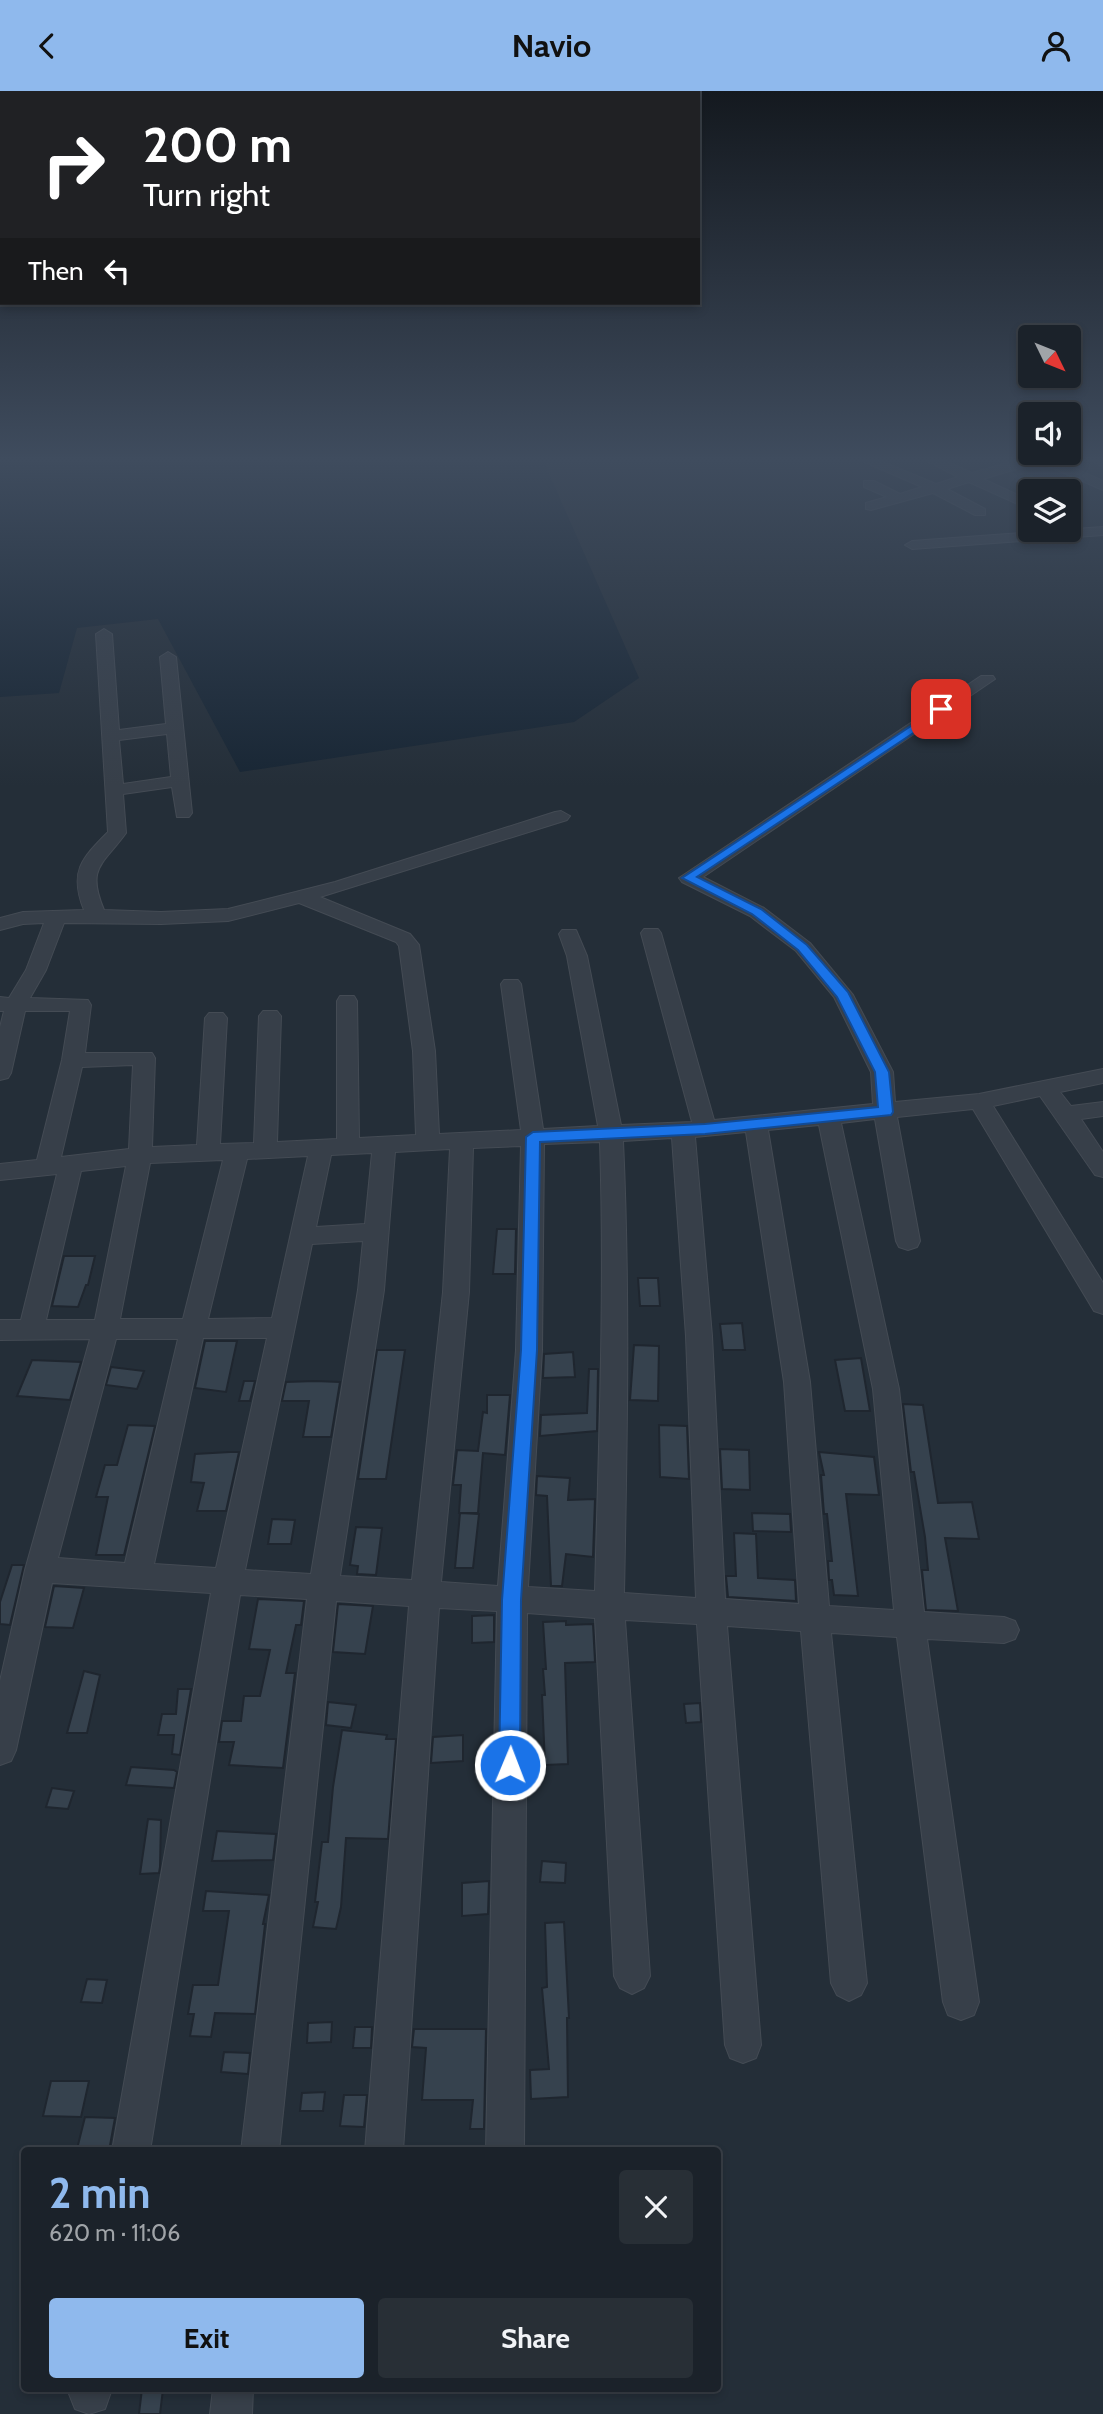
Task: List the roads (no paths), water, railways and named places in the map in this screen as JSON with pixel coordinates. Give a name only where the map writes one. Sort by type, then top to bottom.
[{"type":"street","points":[[96,916],[85,888],[85,874],[95,857],[117,833],[104,634]]},
{"type":"street","points":[[167,657],[183,813]]},
{"type":"street","points":[[908,1241],[886,1112],[882,1072],[843,995],[803,947],[757,912],[688,878],[987,679]]},
{"type":"street","points":[[111,736],[174,728]]},
{"type":"street","points":[[115,790],[180,781]]},
{"type":"street","points":[[0,924],[23,918],[228,915],[342,886],[561,817]]},
{"type":"street","points":[[299,897],[402,938],[409,945],[424,1051],[428,1142]]},
{"type":"street","points":[[0,1073],[8,1004],[36,970],[56,917]]},
{"type":"street","points":[[651,933],[694,1130],[699,1336],[711,1612],[743,2045]]},
{"type":"street","points":[[569,934],[577,956],[611,1133],[615,1232],[615,1361],[609,1606],[632,1976]]},
{"type":"street","points":[[505,2147],[512,1600],[529,1350],[533,1137],[512,984]]},
{"type":"street","points":[[132,2147],[229,1582],[303,1236],[334,1147],[347,1001]]},
{"type":"street","points":[[8,1004],[81,1005],[59,1164],[31,1330]]},
{"type":"street","points":[[265,1150],[270,1016]]},
{"type":"street","points":[[208,1152],[216,1018]]},
{"type":"street","points":[[0,1749],[40,1570],[105,1331],[140,1156],[144,1058],[73,1060]]},
{"type":"street","points":[[0,1172],[140,1156],[694,1130],[979,1101],[1103,1076]]},
{"type":"street","points":[[1045,1087],[1103,1168]]},
{"type":"street","points":[[979,1101],[1103,1304]]},
{"type":"street","points":[[1065,1114],[1103,1108]]},
{"type":"street","points":[[828,1117],[886,1389],[910,1625],[961,2002]]},
{"type":"street","points":[[756,1124],[797,1382],[815,1619],[849,1983]]},
{"type":"street","points":[[384,2147],[425,1594],[453,1336],[462,1140]]},
{"type":"street","points":[[260,2147],[323,1588],[371,1290],[384,1144]]},
{"type":"street","points":[[137,1576],[237,1151]]},
{"type":"street","points":[[303,1236],[376,1232]]},
{"type":"street","points":[[0,1330],[283,1328]]},
{"type":"street","points":[[40,1570],[1004,1630]]},
{"type":"street","points":[[231,2414],[233,2392]]},
{"type":"water","points":[[0,568],[591,568],[639,678],[574,722],[240,772],[158,619],[77,628],[59,693],[0,697]]}]
